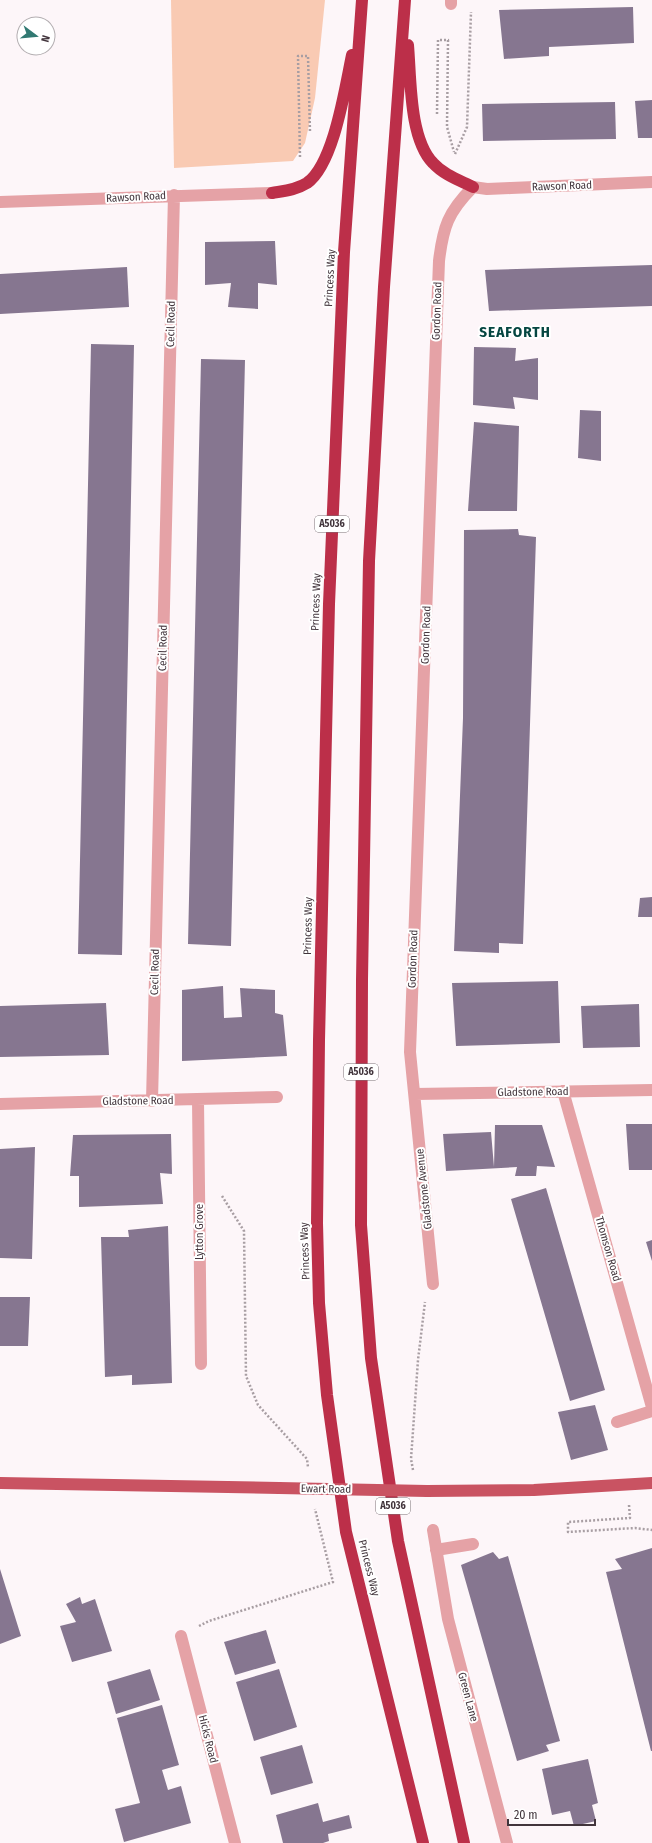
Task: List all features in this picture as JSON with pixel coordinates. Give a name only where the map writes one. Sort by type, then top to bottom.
[{"type":"highway","points":[[405,2],[413,111],[424,151],[433,163],[443,172],[473,186]]},
{"type":"highway","name":"A5036","points":[[405,2],[385,280],[369,561],[362,987],[361,1225],[371,1358],[398,1541],[464,1843]]},
{"type":"highway","points":[[272,193],[291,190],[306,184],[317,174],[322,165],[341,107],[362,5]]},
{"type":"highway","name":"Princess Way","points":[[362,5],[344,252],[329,604],[319,1040],[317,1223],[319,1295],[327,1395],[346,1532],[423,1843]]},
{"type":"main road","name":"Ewart Road","points":[[0,1483],[427,1491],[534,1490],[652,1483]]},
{"type":"street","name":"Rawson Road","points":[[473,186],[487,189],[652,182]]},
{"type":"street","name":"Gordon Road","points":[[415,1094],[410,1052],[439,261],[445,224],[461,198],[473,186]]},
{"type":"street","name":"Rawson Road","points":[[0,202],[174,195],[272,193]]},
{"type":"street","name":"Cecil Road","points":[[152,1101],[174,195]]},
{"type":"street","name":"Gladstone Road","points":[[415,1094],[652,1090]]},
{"type":"street","name":"Thomson Road","points":[[563,1091],[652,1407]]},
{"type":"street","name":"Gladstone Avenue","points":[[415,1094],[433,1284]]},
{"type":"street","name":"Gladstone Road","points":[[0,1104],[277,1097]]},
{"type":"street","name":"Lytton Grove","points":[[198,1100],[200,1364]]},
{"type":"street","points":[[617,1422],[652,1412]]},
{"type":"street","name":"Green Lane","points":[[433,1530],[448,1619],[507,1843]]},
{"type":"street","points":[[436,1550],[473,1544]]},
{"type":"street","name":"Hicks Road","points":[[181,1636],[235,1843]]},
{"type":"path","points":[[455,154],[467,128],[471,8]]},
{"type":"path","points":[[437,118],[438,40],[448,40],[447,127]]},
{"type":"path","points":[[300,158],[298,56],[308,56],[310,132]]},
{"type":"path","points":[[199,1192],[219,1192],[244,1231],[246,1376],[258,1405],[307,1459]]},
{"type":"path","points":[[413,1475],[411,1459],[418,1360],[425,1309],[425,1298],[433,1284]]},
{"type":"path","points":[[630,1513],[630,1518],[568,1522],[568,1532],[635,1528],[652,1530]]},
{"type":"path","points":[[181,1636],[209,1621],[333,1582],[317,1519]]},
{"type":"shaded area","points":[[171,0],[325,0],[315,98],[305,143],[293,161],[174,168]]},
{"type":"building","points":[[633,7],[634,43],[549,47],[549,56],[504,59],[499,10]]},
{"type":"building","points":[[652,100],[652,138],[638,138],[635,101]]},
{"type":"building","points":[[615,102],[616,139],[483,141],[482,104]]},
{"type":"building","points":[[275,241],[277,285],[258,283],[258,309],[228,307],[231,283],[205,285],[205,242]]},
{"type":"building","points":[[652,265],[652,306],[489,311],[485,270]]},
{"type":"building","points":[[127,267],[129,307],[0,314],[0,274]]},
{"type":"building","points":[[91,344],[134,345],[122,955],[78,954]]},
{"type":"building","points":[[474,347],[516,348],[515,361],[538,358],[538,400],[513,397],[515,409],[473,405]]},
{"type":"building","points":[[201,359],[245,360],[231,946],[188,944]]},
{"type":"building","points":[[580,410],[601,411],[601,461],[578,458]]},
{"type":"building","points":[[474,422],[519,426],[517,511],[468,511]]},
{"type":"building","points":[[518,529],[519,535],[536,537],[523,944],[499,943],[499,953],[454,951],[463,718],[464,530]]},
{"type":"building","points":[[652,897],[652,917],[638,917],[640,898]]},
{"type":"building","points":[[558,981],[560,1043],[456,1046],[452,983]]},
{"type":"building","points":[[223,986],[224,1018],[242,1017],[240,988],[275,990],[275,1013],[283,1015],[287,1056],[182,1061],[182,990]]},
{"type":"building","points":[[106,1003],[109,1055],[0,1057],[0,1006]]},
{"type":"building","points":[[639,1004],[640,1047],[583,1048],[581,1006]]},
{"type":"building","points":[[626,1124],[652,1124],[652,1170],[629,1170]]},
{"type":"building","points":[[495,1125],[542,1125],[555,1167],[537,1166],[536,1176],[515,1176],[517,1167],[446,1171],[443,1134],[491,1132],[494,1167]]},
{"type":"building","points":[[171,1134],[172,1174],[160,1173],[163,1204],[79,1207],[79,1176],[70,1176],[73,1135]]},
{"type":"building","points":[[35,1147],[32,1259],[0,1258],[0,1149]]},
{"type":"building","points":[[546,1188],[605,1390],[570,1401],[511,1199]]},
{"type":"building","points":[[168,1226],[172,1383],[132,1385],[132,1375],[105,1377],[101,1237],[129,1237],[128,1230]]},
{"type":"building","points":[[652,1240],[652,1261],[646,1242]]},
{"type":"building","points":[[0,1297],[30,1297],[28,1346],[0,1346]]},
{"type":"building","points":[[595,1405],[608,1450],[571,1460],[558,1412]]},
{"type":"building","points":[[652,1548],[651,1751],[606,1572],[622,1569],[615,1559]]},
{"type":"building","points":[[493,1552],[499,1559],[508,1556],[560,1741],[546,1745],[549,1751],[517,1761],[461,1565]]},
{"type":"building","points":[[0,1569],[21,1636],[0,1644]]},
{"type":"building","points":[[80,1597],[82,1604],[95,1599],[112,1651],[72,1662],[60,1626],[76,1622],[66,1604]]},
{"type":"building","points":[[266,1630],[276,1663],[235,1675],[224,1642]]},
{"type":"building","points":[[150,1669],[160,1700],[116,1714],[107,1682]]},
{"type":"building","points":[[279,1669],[297,1727],[254,1741],[236,1682]]},
{"type":"building","points":[[162,1705],[179,1765],[162,1770],[168,1790],[181,1786],[191,1823],[124,1842],[115,1809],[140,1803],[117,1718]]},
{"type":"building","points":[[302,1745],[313,1783],[271,1795],[260,1757]]},
{"type":"building","points":[[588,1759],[598,1803],[592,1805],[596,1821],[574,1826],[570,1811],[552,1815],[542,1769]]},
{"type":"building","points":[[318,1803],[323,1822],[349,1815],[352,1828],[328,1834],[329,1841],[323,1843],[283,1843],[276,1815]]},
{"type":"district","name":"SEAFORTH","points":[[515,332]]}]
